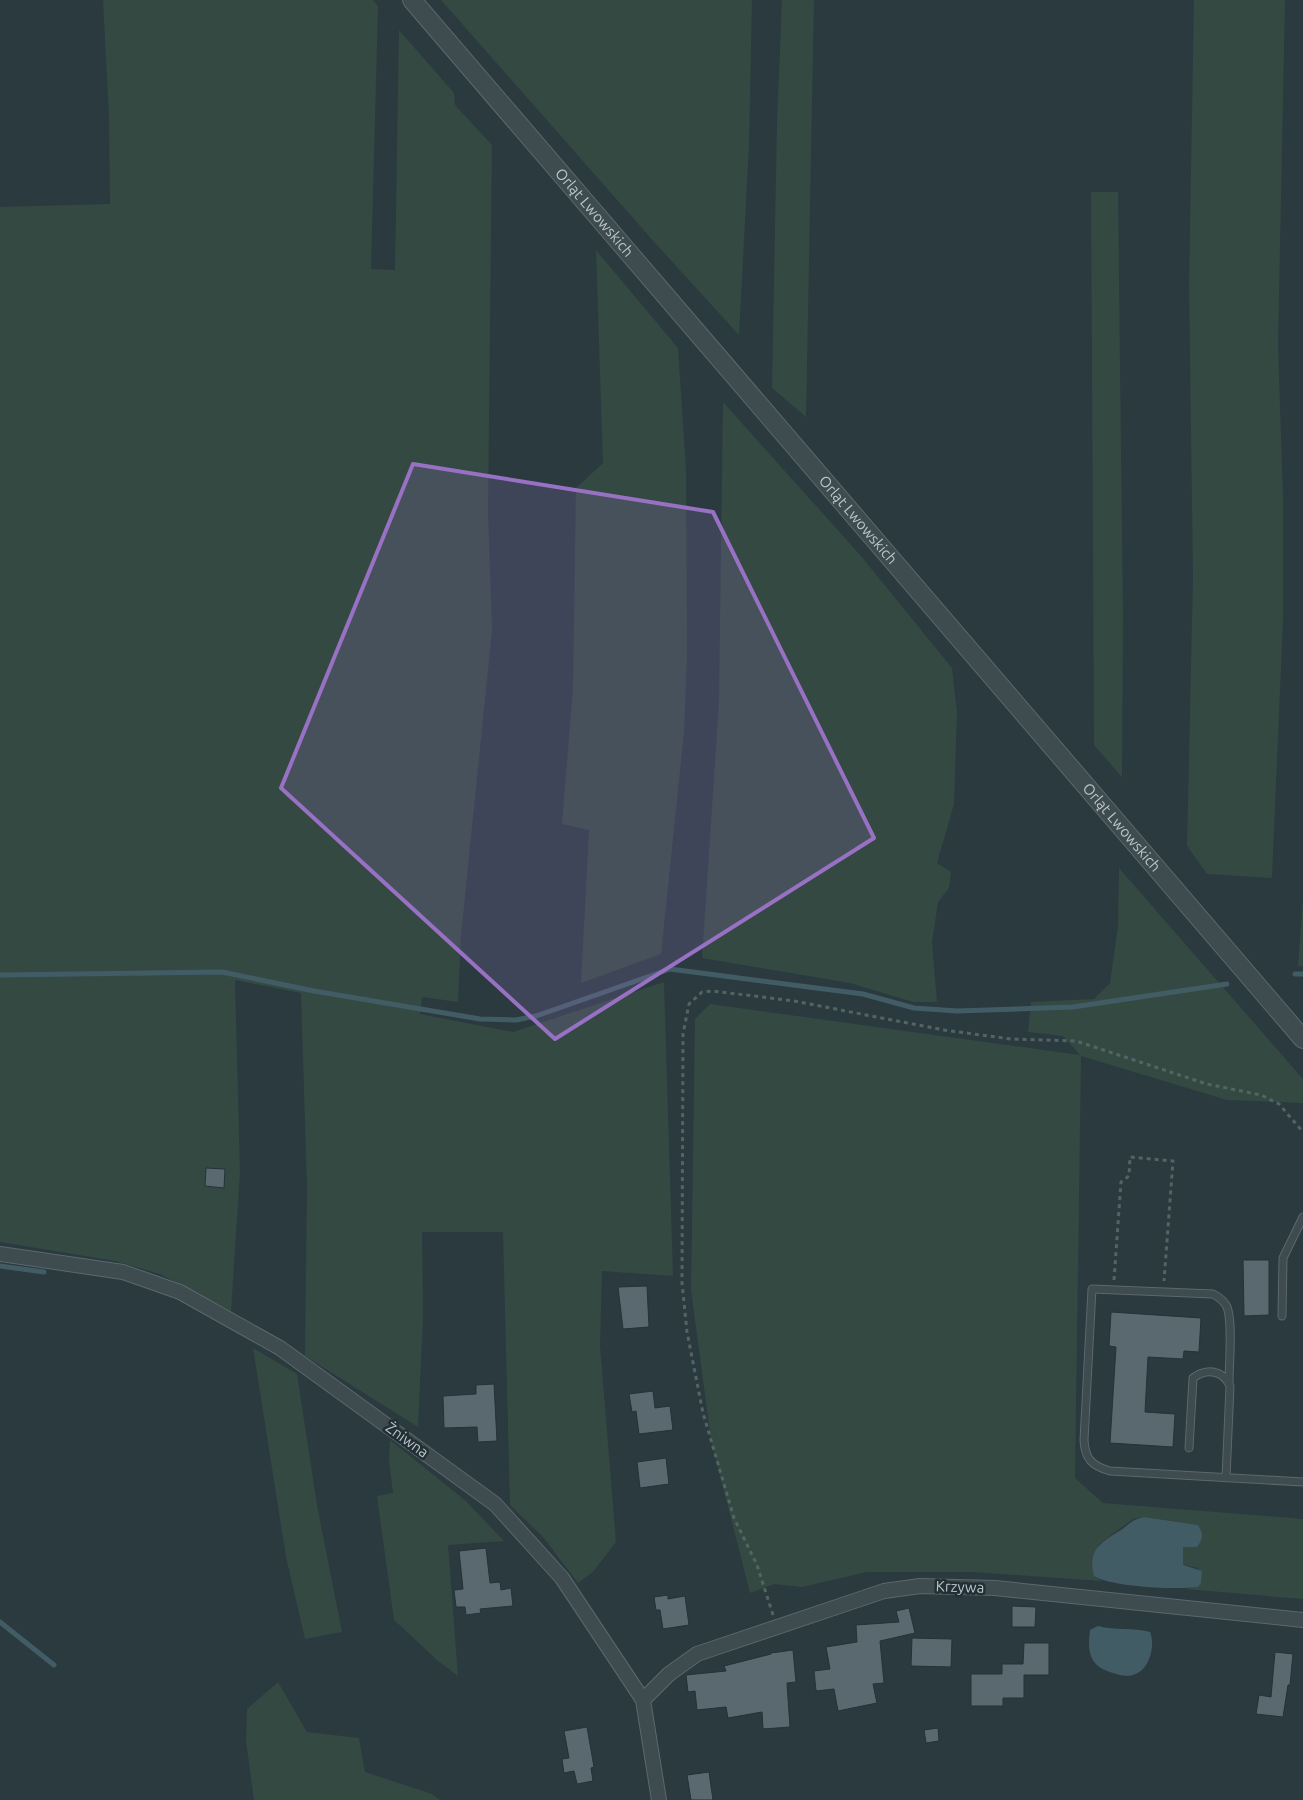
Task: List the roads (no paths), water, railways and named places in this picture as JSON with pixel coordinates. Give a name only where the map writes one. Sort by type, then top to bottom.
[{"type":"street","name":"Orląt Lwowskich","points":[[412,0],[1303,1039]]},
{"type":"street","name":"Żniwna","points":[[0,1254],[123,1272],[151,1280],[188,1296],[280,1348],[495,1504],[562,1578],[643,1700],[659,1800]]},
{"type":"street","name":"Krzywa","points":[[643,1700],[669,1674],[697,1654],[884,1591],[920,1586],[995,1588],[1303,1620]]},
{"type":"lane","points":[[1282,1316],[1283,1258],[1303,1217]]},
{"type":"lane","points":[[1226,1478],[1230,1386],[1229,1320],[1227,1308],[1222,1299],[1213,1294],[1092,1289],[1084,1440],[1085,1453],[1090,1462],[1099,1468],[1110,1471],[1226,1478],[1303,1482]]},
{"type":"lane","points":[[1189,1448],[1193,1378],[1200,1373],[1210,1371],[1221,1373],[1229,1383]]},
{"type":"water","points":[[1144,1517],[1198,1525],[1202,1539],[1197,1547],[1183,1547],[1183,1565],[1202,1571],[1201,1583],[1198,1587],[1144,1587],[1115,1583],[1094,1576],[1093,1559],[1098,1547],[1131,1522]]},
{"type":"water","points":[[1098,1626],[1150,1632],[1152,1644],[1150,1657],[1139,1673],[1128,1676],[1115,1674],[1099,1667],[1095,1663],[1090,1652],[1089,1638],[1090,1630]]},
{"type":"waterway","points":[[0,975],[222,972],[314,991],[480,1019],[516,1020],[536,1016],[670,969],[863,994],[914,1008],[957,1011],[1073,1007],[1227,984]]},
{"type":"waterway","points":[[1295,974],[1303,974]]},
{"type":"waterway","points":[[0,1266],[44,1272]]},
{"type":"waterway","points":[[0,1622],[54,1665]]}]
